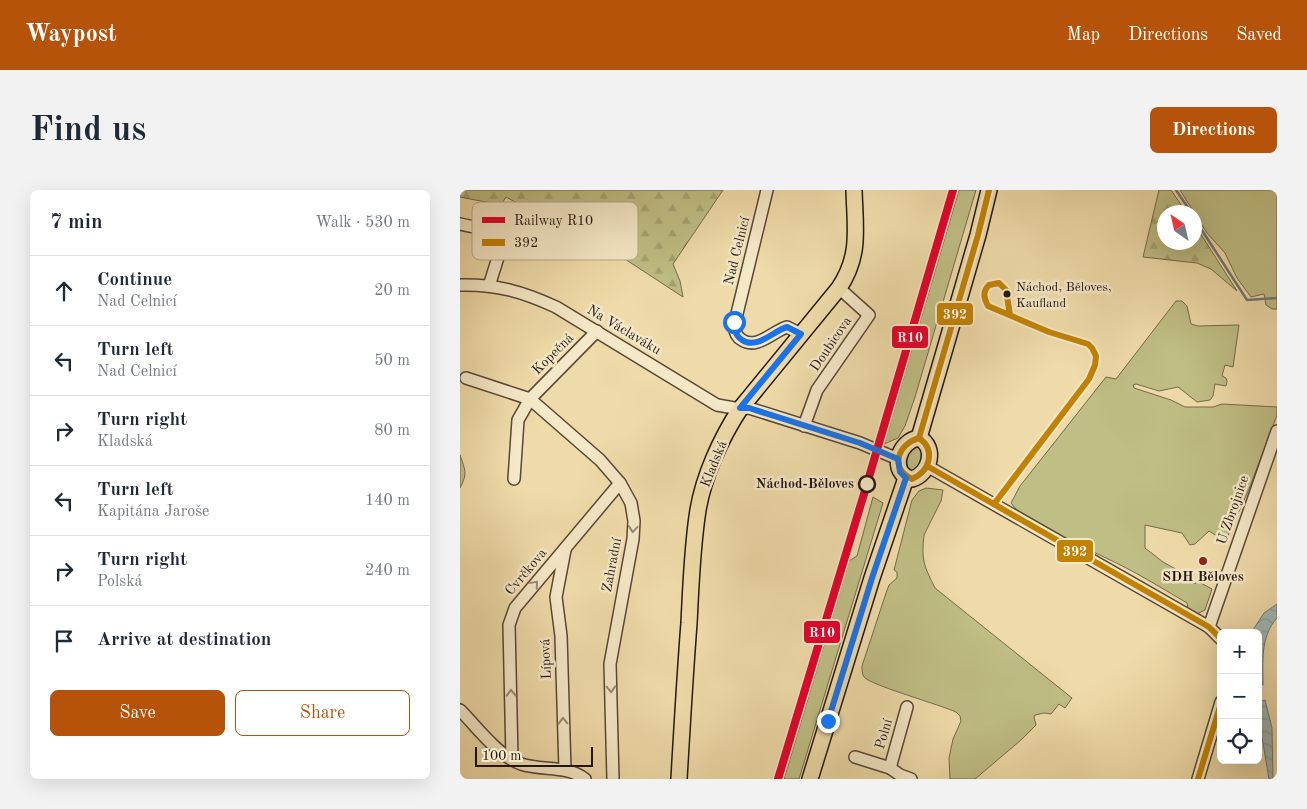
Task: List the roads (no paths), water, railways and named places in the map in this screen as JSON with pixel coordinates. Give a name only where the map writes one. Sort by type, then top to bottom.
[{"type":"main road","name":"Kladská","points":[[679,779],[692,561],[698,509],[702,492],[712,464],[740,408],[839,288],[848,274],[854,256],[856,237],[854,190]]},
{"type":"main road","points":[[919,438],[978,235],[989,190]]},
{"type":"main road","points":[[919,438],[928,446],[929,460],[927,466],[917,478],[906,478],[900,472],[898,459],[905,444],[919,438]]},
{"type":"main road","points":[[810,779],[872,578],[906,478]]},
{"type":"street","name":"Nad Celnicí","points":[[768,190],[734,328],[739,338],[749,343],[758,342],[787,327],[801,334]]},
{"type":"street","points":[[489,286],[497,260]]},
{"type":"street","name":"Na Václaváku","points":[[460,285],[489,286],[529,294],[556,307],[717,405],[749,408],[860,443],[898,459]]},
{"type":"street","name":"Doubicova","points":[[804,426],[817,390],[869,315],[839,288]]},
{"type":"street","name":"Kopečná","points":[[514,479],[518,420],[530,399],[598,332]]},
{"type":"street","points":[[466,378],[530,399]]},
{"type":"street","name":"Zahradní","points":[[530,399],[600,460],[620,484],[631,503],[634,520],[632,539],[610,664],[613,779]]},
{"type":"street","name":"U Zbrojnice","points":[[1209,627],[1277,431]]},
{"type":"street","points":[[927,466],[1209,627],[1217,635]]},
{"type":"street","name":"Cvrčkova","points":[[512,759],[509,625],[516,608],[620,484]]},
{"type":"street","name":"Lípová","points":[[565,548],[556,596],[561,636],[565,770]]},
{"type":"street","name":"Polní","points":[[890,768],[908,707]]},
{"type":"street","points":[[460,710],[501,752],[512,759],[533,766],[573,772],[586,779]]},
{"type":"street","points":[[1198,779],[1217,715]]},
{"type":"street","name":"Polní","points":[[855,757],[890,768],[900,775],[911,779]]},
{"type":"water","points":[[1277,604],[1277,618],[1265,641],[1262,685],[1262,629],[1254,629],[1264,613]]},
{"type":"water","points":[[1265,700],[1272,728],[1273,779],[1269,779],[1262,737],[1262,701]]},
{"type":"waterway","points":[[1176,190],[1186,205]]},
{"type":"waterway","points":[[1202,230],[1247,300],[1277,298]]},
{"type":"rail line","name":"R10","points":[[778,779],[953,190]]},
{"type":"place","name":"Náchod, Běloves, Kaufland","points":[[1007,294]]},
{"type":"place","name":"Náchod-Běloves","points":[[867,484]]},
{"type":"place","name":"SDH Běloves","points":[[1203,561]]}]
